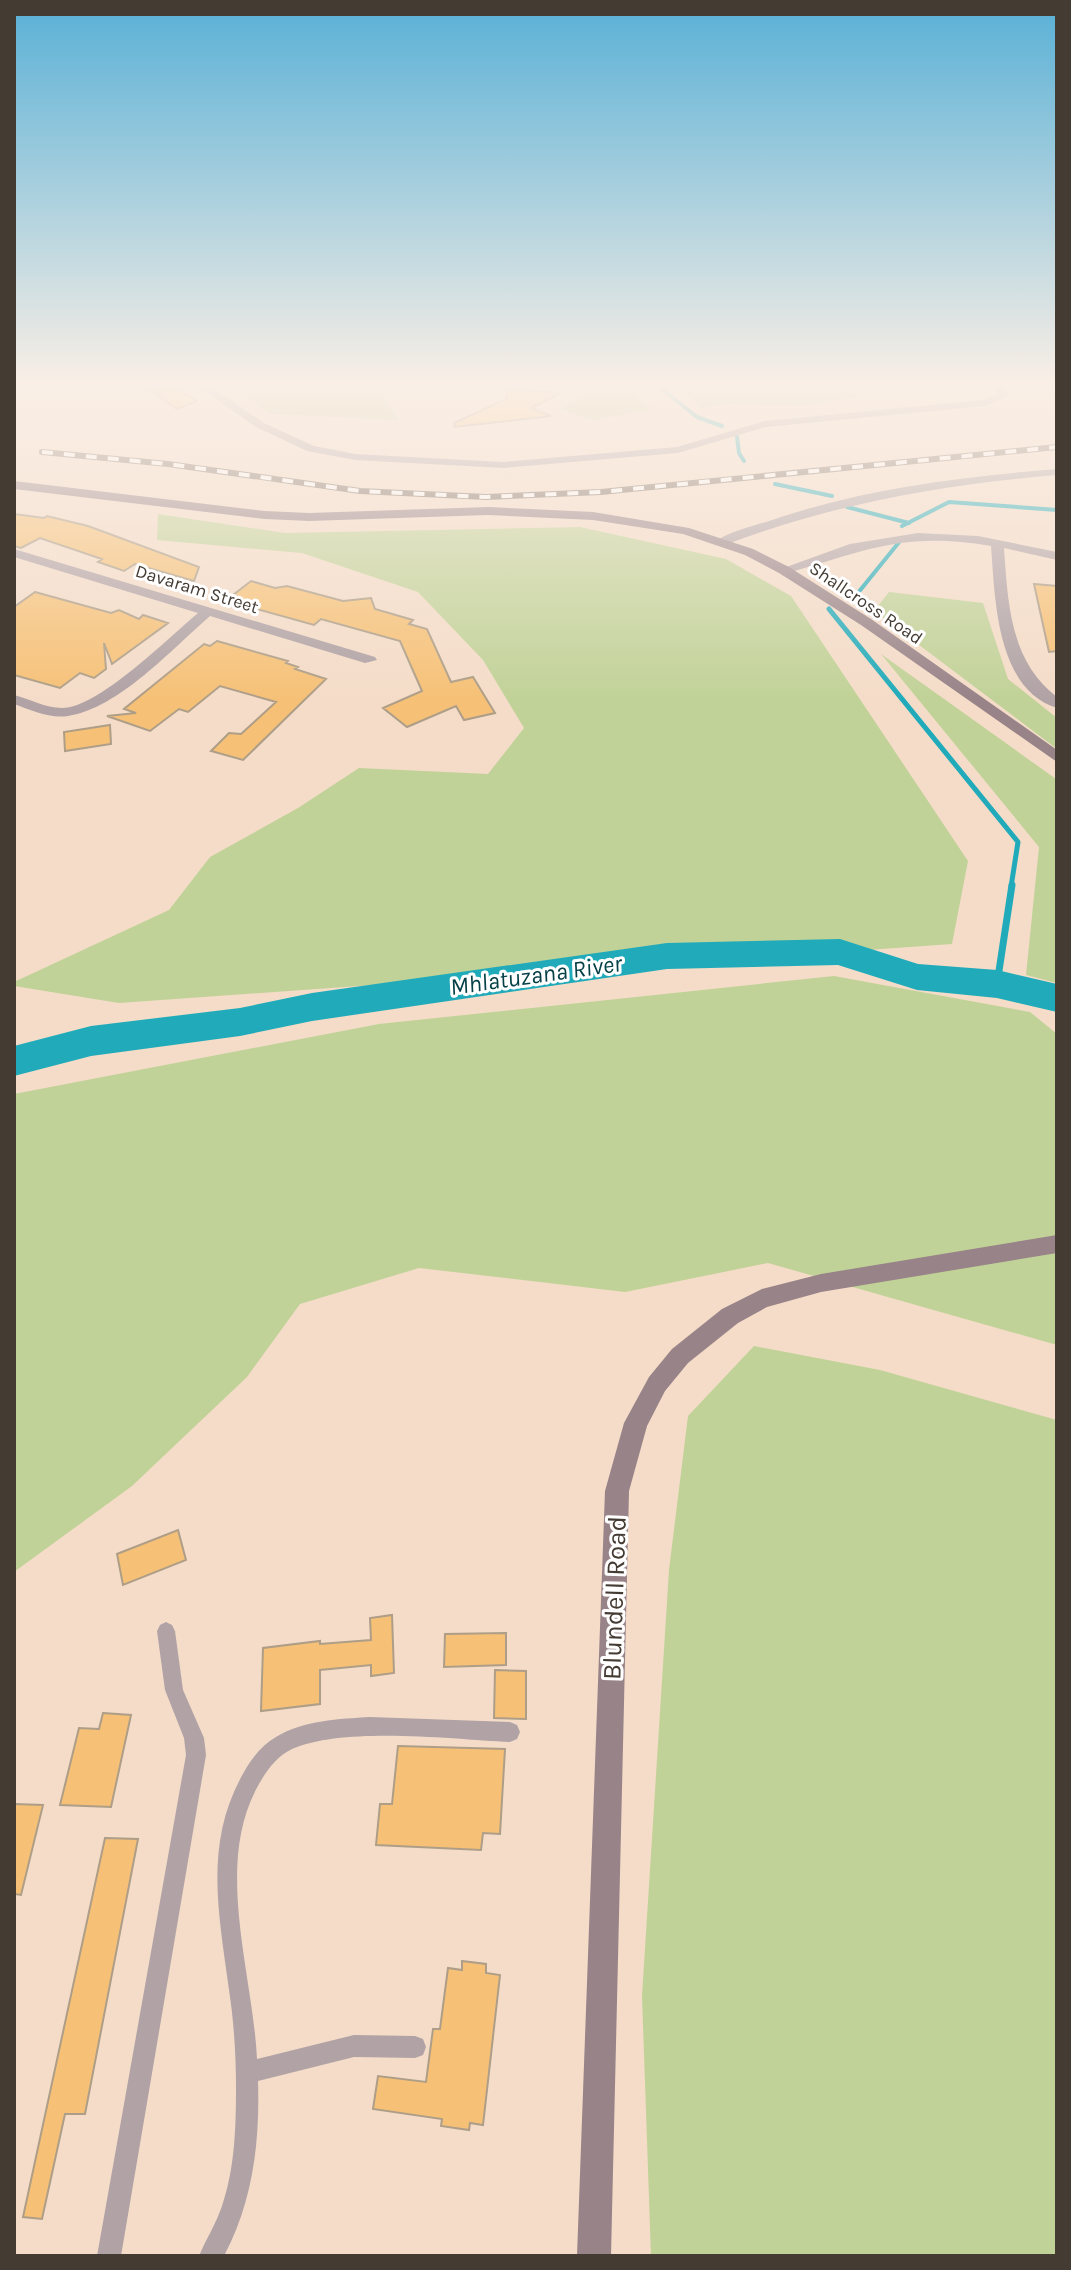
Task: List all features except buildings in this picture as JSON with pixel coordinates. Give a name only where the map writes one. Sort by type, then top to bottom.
[{"type":"street","name":"Shallcross Road","points":[[30,487],[265,515],[445,511],[593,516],[660,525],[721,542],[784,570],[866,622],[1057,757]]},
{"type":"street","points":[[721,542],[861,498],[927,487]]},
{"type":"street","points":[[784,570],[852,547],[901,537],[997,543],[1057,556]]},
{"type":"street","points":[[997,543],[1008,625],[1016,657],[1034,686],[1057,704]]},
{"type":"street","name":"Davaram Street","points":[[14,553],[370,660]]},
{"type":"street","points":[[14,699],[57,713],[83,708],[112,691],[208,611]]},
{"type":"street","name":"Blundell Road","points":[[594,2256],[617,1491],[636,1423],[657,1384],[680,1356],[730,1316],[762,1299],[789,1290],[1057,1244]]},
{"type":"lane","points":[[109,2256],[196,1755],[194,1738],[174,1690],[166,1631]]},
{"type":"lane","points":[[211,2256],[239,2191],[246,2137],[244,2025],[232,1937],[228,1872],[230,1825],[245,1784],[268,1754],[291,1739],[329,1731],[378,1728],[510,1732]]},
{"type":"lane","points":[[245,2073],[354,2046],[415,2047]]},
{"type":"green space","points":[[158,514],[285,533],[580,527],[726,559],[791,596],[968,861],[952,944],[119,1003],[14,986],[14,982],[169,910],[210,857],[298,808],[359,768],[488,774],[524,728],[483,660],[418,592],[302,553],[157,540]]},
{"type":"green space","points":[[889,592],[983,603],[1008,679],[1057,718],[1057,749],[874,611]]},
{"type":"green space","points":[[881,654],[1056,779],[1057,983],[1026,975],[1039,847]]},
{"type":"green space","points":[[834,976],[1030,1012],[1057,1034],[1057,1345],[768,1263],[625,1292],[419,1268],[300,1304],[247,1377],[132,1486],[14,1572],[14,1094],[379,1024]]},
{"type":"green space","points":[[754,1346],[880,1370],[1057,1420],[1057,2256],[651,2256],[642,1996],[669,1570],[688,1416]]},
{"type":"waterway","points":[[789,487],[832,496]]},
{"type":"waterway","points":[[908,523],[949,502],[1057,510]]},
{"type":"waterway","points":[[847,507],[908,523]]},
{"type":"waterway","points":[[902,526],[908,523]]},
{"type":"waterway","points":[[853,599],[900,541]]},
{"type":"waterway","points":[[829,609],[1018,842],[1011,887]]},
{"type":"waterway","points":[[997,984],[1012,885]]},
{"type":"waterway","name":"Mhlatuzana River","points":[[14,1061],[91,1041],[240,1022],[312,1007],[667,956],[840,952],[917,977],[997,984],[1057,998]]},
{"type":"railway","points":[[331,487],[486,497],[652,487]]}]
